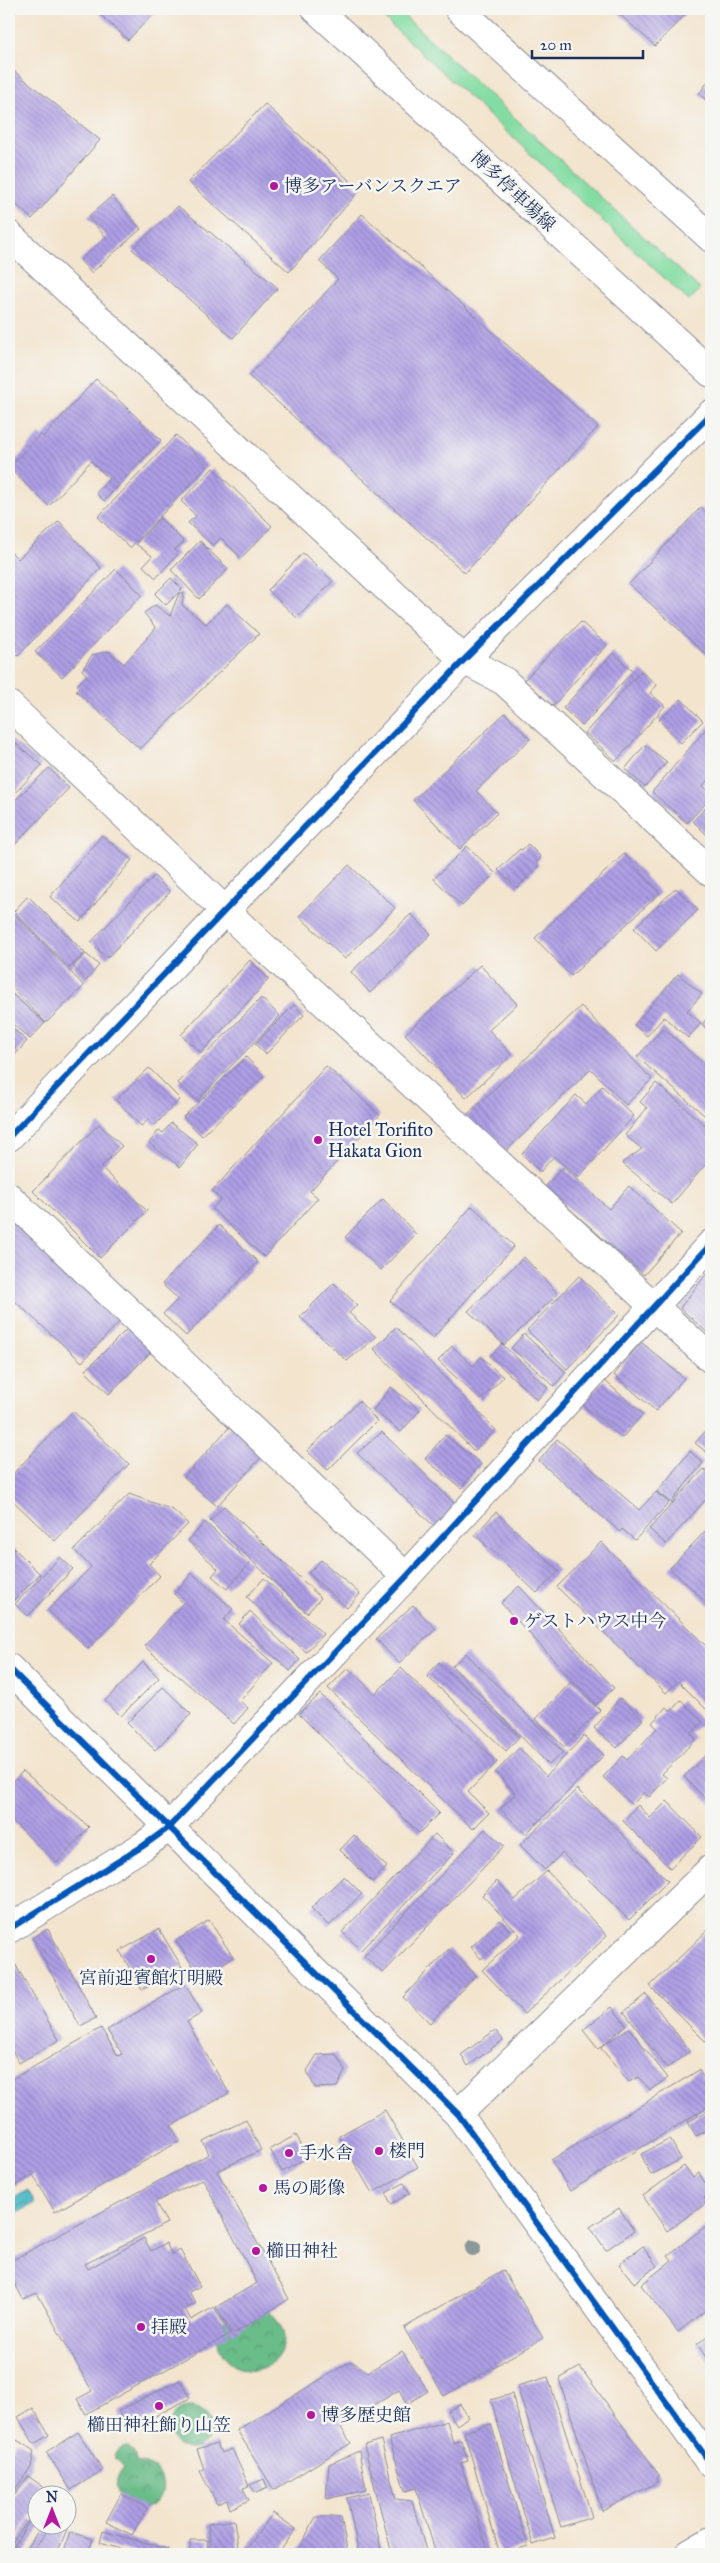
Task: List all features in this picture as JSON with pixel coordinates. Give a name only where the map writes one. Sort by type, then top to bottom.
[{"type":"main road","name":"博多停車場線","points":[[316,9],[711,373]]},
{"type":"main road","points":[[459,9],[711,238]]},
{"type":"main road","points":[[9,234],[464,660],[504,681],[711,872]]},
{"type":"main road","points":[[9,1137],[464,660],[711,414]]},
{"type":"main road","points":[[9,704],[226,911],[711,1359]]},
{"type":"main road","points":[[9,1197],[406,1577]]},
{"type":"main road","points":[[9,1929],[143,1846],[168,1828],[406,1577],[711,1244]]},
{"type":"main road","points":[[9,1668],[458,2114],[711,2464]]},
{"type":"main road","points":[[458,2114],[711,1870]]},
{"type":"main road","points":[[689,2554],[711,2541]]},
{"type":"green space","points":[[374,9],[397,9],[700,289],[689,301]]},
{"type":"green space","points":[[233,2310],[270,2311],[277,2319],[282,2328],[284,2343],[272,2363],[259,2370],[245,2370],[232,2364],[222,2354],[218,2341],[221,2326]]},
{"type":"green space","points":[[194,2407],[202,2410],[208,2416],[211,2428],[208,2440],[202,2446],[186,2449],[178,2446],[172,2440],[169,2424],[172,2416],[178,2410]]},
{"type":"green space","points":[[127,2447],[134,2453],[135,2462],[156,2470],[161,2477],[163,2486],[161,2494],[158,2501],[151,2506],[141,2508],[124,2503],[117,2490],[118,2477],[124,2468],[115,2459],[115,2456],[118,2451]]},
{"type":"water","points":[[28,2190],[35,2203],[9,2218],[9,2201]]},
{"type":"building","points":[[94,9],[158,9],[128,40]]},
{"type":"building","points":[[614,9],[690,9],[655,46]]},
{"type":"building","points":[[9,67],[100,140],[32,219],[9,198],[9,182],[15,175],[9,169]]},
{"type":"building","points":[[711,77],[711,104],[699,94]]},
{"type":"building","name":"博多アーバンスクエア","points":[[265,104],[360,190],[289,272],[188,182]]},
{"type":"building","points":[[112,196],[141,229],[91,273],[80,260],[106,237],[88,217]]},
{"type":"building","points":[[178,206],[278,288],[233,338],[132,249]]},
{"type":"building","points":[[362,214],[598,427],[465,573],[249,376],[338,279],[319,261]]},
{"type":"building","points":[[96,379],[161,440],[104,501],[96,493],[109,479],[91,461],[49,506],[9,468],[40,434],[43,437]]},
{"type":"building","points":[[176,435],[208,466],[130,548],[98,517]]},
{"type":"building","points":[[213,468],[272,526],[241,558],[221,538],[213,546],[188,523],[196,516],[181,501]]},
{"type":"building","points":[[701,507],[711,517],[711,659],[629,584]]},
{"type":"building","points":[[160,518],[184,542],[174,550],[178,554],[156,578],[143,566],[152,556],[136,544]]},
{"type":"building","points":[[59,521],[101,568],[18,656],[9,647],[9,550],[18,559]]},
{"type":"building","points":[[200,541],[228,569],[199,599],[171,570]]},
{"type":"building","points":[[303,553],[333,581],[297,618],[268,590]]},
{"type":"building","points":[[116,569],[142,595],[62,677],[35,652]]},
{"type":"building","points":[[171,578],[182,589],[166,605],[155,594]]},
{"type":"building","points":[[179,593],[184,593],[182,605],[206,624],[227,604],[259,634],[140,749],[76,691],[79,687],[77,685],[87,675],[82,670],[92,655],[108,651],[124,664],[156,628],[144,613],[155,605],[170,616]]},
{"type":"building","points":[[581,622],[607,645],[553,706],[524,680]]},
{"type":"building","points":[[613,653],[633,671],[582,726],[563,708]]},
{"type":"building","points":[[641,671],[657,685],[650,693],[665,706],[616,761],[585,733]]},
{"type":"building","points":[[681,699],[703,721],[681,743],[659,720]]},
{"type":"building","points":[[505,713],[530,739],[476,791],[497,813],[460,849],[413,800]]},
{"type":"building","points":[[711,723],[711,776],[703,786],[711,793],[711,798],[687,823],[652,792]]},
{"type":"building","points":[[9,738],[42,765],[9,799]]},
{"type":"building","points":[[645,745],[667,762],[645,787],[625,769]]},
{"type":"building","points":[[49,768],[69,788],[9,851],[9,806]]},
{"type":"building","points":[[711,802],[711,839],[693,821]]},
{"type":"building","points":[[102,835],[132,860],[80,922],[50,897]]},
{"type":"building","points":[[528,844],[541,857],[536,863],[539,865],[517,888],[498,870]]},
{"type":"building","points":[[467,846],[495,873],[462,906],[434,879]]},
{"type":"building","points":[[624,854],[660,893],[571,976],[535,938]]},
{"type":"building","points":[[349,865],[395,908],[345,959],[299,916]]},
{"type":"building","points":[[154,876],[170,892],[107,958],[91,942]]},
{"type":"building","points":[[676,888],[698,910],[656,951],[634,928]]},
{"type":"building","points":[[28,896],[85,953],[69,968],[14,911]]},
{"type":"building","points":[[13,912],[84,986],[46,1023],[9,985],[9,916]]},
{"type":"building","points":[[411,914],[431,934],[370,993],[351,972]]},
{"type":"building","points":[[86,954],[99,965],[86,981],[73,966]]},
{"type":"building","points":[[250,960],[269,979],[201,1053],[181,1035]]},
{"type":"building","points":[[480,965],[517,1004],[489,1030],[512,1055],[466,1098],[405,1034]]},
{"type":"building","points":[[678,974],[702,994],[687,1011],[701,1023],[688,1038],[664,1017],[647,1036],[634,1025]]},
{"type":"building","points":[[9,991],[45,1023],[30,1039],[9,1021]]},
{"type":"building","points":[[261,998],[280,1016],[197,1101],[178,1083]]},
{"type":"building","points":[[294,1005],[304,1015],[266,1054],[255,1044]]},
{"type":"building","points":[[581,1006],[652,1079],[626,1105],[591,1069],[502,1155],[465,1117]]},
{"type":"building","points":[[711,1014],[711,1034],[702,1024]]},
{"type":"building","points":[[9,1025],[27,1041],[9,1062]]},
{"type":"building","points":[[663,1028],[704,1064],[711,1056],[711,1121],[637,1057]]},
{"type":"building","points":[[246,1057],[264,1076],[202,1136],[183,1117]]},
{"type":"building","points":[[326,1066],[380,1115],[310,1191],[318,1198],[264,1257],[212,1209],[221,1199],[212,1191]]},
{"type":"building","points":[[149,1068],[180,1099],[155,1125],[149,1119],[141,1126],[116,1100]]},
{"type":"building","points":[[656,1083],[711,1130],[711,1158],[672,1204],[622,1163],[642,1149],[625,1135],[647,1108],[640,1102]]},
{"type":"building","points":[[602,1086],[634,1116],[578,1178],[554,1156],[540,1172],[522,1154],[576,1095],[586,1104]]},
{"type":"building","points":[[171,1123],[198,1144],[180,1167],[149,1143],[159,1130],[163,1133]]},
{"type":"building","points":[[99,1124],[122,1146],[101,1167],[147,1211],[100,1258],[33,1191]]},
{"type":"building","points":[[563,1167],[609,1209],[629,1186],[681,1233],[644,1275],[545,1187]]},
{"type":"building","points":[[383,1199],[416,1234],[381,1270],[345,1237]]},
{"type":"building","points":[[472,1206],[514,1246],[433,1338],[390,1301]]},
{"type":"building","points":[[10,1219],[122,1319],[82,1362],[9,1296]]},
{"type":"building","points":[[219,1225],[258,1262],[186,1336],[163,1314],[178,1299],[162,1284]]},
{"type":"building","points":[[524,1257],[558,1294],[504,1345],[468,1311]]},
{"type":"building","points":[[711,1268],[711,1336],[680,1308]]},
{"type":"building","points":[[579,1276],[619,1315],[567,1369],[527,1330]]},
{"type":"building","points":[[334,1283],[357,1305],[349,1313],[376,1337],[347,1361],[300,1317]]},
{"type":"building","points":[[129,1327],[153,1350],[109,1394],[85,1371]]},
{"type":"building","points":[[396,1327],[496,1430],[474,1451],[374,1349]]},
{"type":"building","points":[[524,1334],[566,1372],[554,1386],[511,1348]]},
{"type":"building","points":[[641,1342],[684,1378],[656,1411],[614,1375]]},
{"type":"building","points":[[502,1344],[548,1388],[537,1400],[490,1356]]},
{"type":"building","points":[[452,1346],[473,1366],[481,1357],[503,1377],[481,1400],[438,1361]]},
{"type":"building","points":[[604,1380],[643,1414],[622,1438],[582,1404]]},
{"type":"building","points":[[391,1387],[420,1410],[401,1432],[373,1410]]},
{"type":"building","points":[[359,1401],[377,1421],[328,1470],[307,1451]]},
{"type":"building","points":[[73,1411],[129,1464],[55,1541],[9,1497],[9,1478]]},
{"type":"building","points":[[235,1421],[268,1450],[217,1506],[184,1477]]},
{"type":"building","points":[[711,1425],[711,1456],[695,1443]]},
{"type":"building","points":[[382,1432],[456,1505],[437,1529],[357,1453]]},
{"type":"building","points":[[445,1435],[481,1464],[461,1488],[425,1459]]},
{"type":"building","points":[[557,1439],[639,1510],[656,1492],[669,1503],[635,1540],[622,1529],[620,1532],[539,1461]]},
{"type":"building","points":[[690,1451],[703,1463],[671,1503],[657,1492]]},
{"type":"building","points":[[704,1469],[711,1475],[711,1494],[666,1544],[649,1529]]},
{"type":"building","points":[[129,1494],[173,1510],[188,1524],[149,1564],[160,1576],[88,1649],[48,1610],[91,1567],[74,1550]]},
{"type":"building","points":[[224,1506],[321,1598],[307,1613],[210,1521]]},
{"type":"building","points":[[496,1512],[559,1571],[537,1593],[475,1535]]},
{"type":"building","points":[[205,1522],[250,1563],[227,1589],[212,1576],[218,1569],[188,1541]]},
{"type":"building","points":[[711,1525],[711,1607],[670,1568]]},
{"type":"building","points":[[601,1542],[711,1651],[711,1714],[678,1681],[666,1693],[557,1587]]},
{"type":"building","points":[[14,1548],[40,1574],[9,1605],[9,1554]]},
{"type":"building","points":[[60,1557],[73,1569],[28,1616],[15,1604]]},
{"type":"building","points":[[321,1560],[360,1594],[347,1608],[308,1573]]},
{"type":"building","points":[[192,1573],[233,1609],[224,1620],[273,1663],[240,1701],[248,1708],[234,1724],[144,1646],[183,1603],[174,1594]]},
{"type":"building","points":[[264,1578],[323,1634],[306,1652],[247,1597]]},
{"type":"building","points":[[519,1586],[614,1688],[596,1705],[501,1603]]},
{"type":"building","points":[[413,1605],[436,1629],[399,1663],[376,1639]]},
{"type":"building","points":[[250,1611],[300,1660],[290,1671],[239,1624]]},
{"type":"building","points":[[466,1653],[563,1752],[549,1765],[452,1666]]},
{"type":"building","points":[[143,1662],[159,1678],[121,1716],[105,1701]]},
{"type":"building","points":[[439,1662],[519,1737],[506,1751],[427,1676]]},
{"type":"building","points":[[348,1668],[375,1694],[401,1668],[497,1762],[468,1792],[489,1813],[473,1829],[328,1688]]},
{"type":"building","points":[[571,1682],[600,1710],[564,1747],[536,1719]]},
{"type":"building","points":[[163,1687],[191,1714],[155,1750],[127,1723]]},
{"type":"building","points":[[320,1694],[439,1813],[419,1833],[299,1714]]},
{"type":"building","points":[[620,1698],[643,1719],[617,1748],[594,1728]]},
{"type":"building","points":[[681,1700],[703,1722],[691,1734],[696,1739],[662,1774],[667,1778],[649,1797],[644,1792],[632,1805],[603,1777],[623,1756],[627,1760],[657,1728],[652,1723],[666,1707],[671,1711]]},
{"type":"building","points":[[584,1736],[604,1755],[526,1834],[500,1809],[516,1793],[495,1773],[519,1748],[546,1776]]},
{"type":"building","points":[[711,1749],[711,1804],[684,1777]]},
{"type":"building","points":[[23,1771],[89,1827],[57,1863],[9,1818],[9,1786]]},
{"type":"building","points":[[577,1789],[668,1881],[629,1920],[562,1853],[545,1870],[520,1845]]},
{"type":"building","points":[[667,1801],[702,1837],[670,1868],[623,1821],[638,1805],[650,1818]]},
{"type":"building","points":[[485,1829],[504,1846],[383,1973],[364,1956]]},
{"type":"building","points":[[435,1834],[454,1853],[361,1950],[342,1932]]},
{"type":"building","points":[[354,1835],[387,1867],[372,1882],[340,1850]]},
{"type":"building","points":[[547,1871],[607,1936],[524,2014],[482,1970],[520,1935],[482,1895],[497,1881],[515,1900]]},
{"type":"building","points":[[344,1876],[362,1894],[329,1926],[311,1908]]},
{"type":"building","points":[[209,1920],[233,1957],[201,1978],[176,1941]]},
{"type":"building","points":[[500,1920],[511,1931],[481,1959],[471,1947]]},
{"type":"building","points":[[711,1927],[711,2047],[650,1986]]},
{"type":"building","points":[[48,1929],[96,2018],[80,2026],[32,1938]]},
{"type":"building","name":"宮前迎賓館灯明殿","points":[[159,1929],[182,1967],[142,1990],[120,1951]]},
{"type":"building","points":[[449,1949],[476,1975],[430,2023],[403,1997]]},
{"type":"building","points":[[11,1957],[59,2040],[19,2063],[9,2045],[9,1959]]},
{"type":"building","points":[[185,1984],[202,2013],[187,2022],[229,2093],[171,2126],[180,2141],[55,2212],[33,2175],[9,2189],[9,2116],[12,2114],[9,2109],[9,2081],[101,2028],[118,2056],[122,2054],[107,2030]]},
{"type":"building","points":[[646,1994],[690,2051],[667,2068],[624,2012]]},
{"type":"building","points":[[612,2007],[626,2025],[598,2049],[583,2030]]},
{"type":"building","points":[[629,2028],[668,2078],[650,2090],[638,2077],[629,2082],[600,2047]]},
{"type":"building","points":[[495,2030],[503,2040],[468,2066],[461,2055]]},
{"type":"building","points":[[336,2054],[345,2071],[337,2087],[315,2088],[307,2071],[317,2055]]},
{"type":"building","points":[[699,2070],[711,2090],[711,2105],[570,2191],[551,2160]]},
{"type":"building","points":[[711,2109],[711,2128],[696,2136],[688,2122]]},
{"type":"building","name":"楼門","points":[[385,2110],[418,2167],[372,2193],[339,2136]]},
{"type":"building","points":[[246,2120],[261,2150],[217,2171],[289,2299],[233,2334],[216,2307],[257,2283],[203,2179],[155,2202],[167,2223],[85,2264],[88,2269],[144,2238],[151,2251],[166,2243],[172,2255],[180,2250],[200,2286],[189,2292],[196,2303],[185,2309],[191,2320],[214,2307],[230,2334],[86,2414],[77,2399],[92,2391],[37,2293],[23,2299],[9,2273],[9,2262],[209,2154],[203,2141]]},
{"type":"building","name":"手水舎","points":[[296,2135],[308,2157],[282,2172],[270,2149]]},
{"type":"building","points":[[670,2139],[681,2159],[651,2175],[641,2154]]},
{"type":"building","points":[[684,2166],[693,2178],[699,2173],[711,2193],[704,2198],[708,2202],[667,2231],[643,2196]]},
{"type":"building","points":[[404,2183],[410,2193],[391,2204],[386,2193]]},
{"type":"building","points":[[619,2208],[634,2231],[606,2250],[590,2227]]},
{"type":"building","points":[[710,2223],[711,2306],[678,2332],[641,2285],[672,2260],[668,2255]]},
{"type":"building","points":[[643,2246],[657,2266],[634,2283],[619,2264]]},
{"type":"building","points":[[503,2270],[543,2338],[444,2396],[404,2328]]},
{"type":"building","points":[[711,2334],[711,2365],[697,2344]]},
{"type":"building","name":"博多歴史館","points":[[402,2351],[428,2391],[407,2404],[399,2390],[340,2426],[351,2443],[274,2490],[237,2430],[351,2361],[368,2372]]},
{"type":"building","points":[[580,2367],[659,2475],[656,2483],[602,2511],[559,2379]]},
{"type":"building","points":[[548,2377],[592,2517],[561,2527],[517,2386]]},
{"type":"building","points":[[180,2380],[190,2398],[128,2430],[118,2411]]},
{"type":"building","points":[[512,2394],[555,2538],[533,2545],[491,2400]]},
{"type":"building","points":[[460,2404],[468,2417],[457,2425],[448,2411]]},
{"type":"building","points":[[33,2408],[49,2435],[34,2444],[18,2417]]},
{"type":"building","points":[[447,2421],[453,2443],[461,2440],[468,2461],[461,2463],[489,2554],[436,2554],[416,2488],[405,2491],[389,2438]]},
{"type":"building","points":[[491,2424],[528,2546],[500,2554],[464,2432]]},
{"type":"building","points":[[78,2432],[103,2470],[77,2486],[68,2486],[46,2452]]},
{"type":"building","points":[[17,2440],[34,2451],[31,2467],[9,2498],[9,2452]]},
{"type":"building","points":[[381,2440],[396,2499],[412,2501],[427,2554],[392,2554],[364,2445]]},
{"type":"building","points":[[217,2443],[221,2453],[232,2449],[249,2486],[243,2488],[249,2500],[230,2509],[227,2500],[217,2504],[200,2471],[204,2469],[197,2449]]},
{"type":"building","points":[[359,2451],[366,2490],[326,2499],[329,2464]]},
{"type":"building","points":[[28,2476],[42,2486],[28,2486],[28,2521],[9,2547],[9,2503]]},
{"type":"building","points":[[264,2479],[268,2488],[256,2493],[250,2485]]},
{"type":"building","points":[[369,2493],[382,2554],[359,2554],[347,2498]]},
{"type":"building","points":[[121,2494],[147,2508],[132,2535],[106,2522]]},
{"type":"building","points":[[273,2513],[296,2529],[278,2554],[243,2554]]},
{"type":"building","points":[[316,2517],[341,2517],[348,2554],[296,2554]]},
{"type":"building","points":[[234,2520],[239,2554],[212,2554],[208,2524]]},
{"type":"building","points":[[28,2523],[28,2536],[35,2536],[24,2554],[9,2554]]},
{"type":"building","points":[[103,2531],[168,2549],[167,2554],[139,2554],[100,2543]]},
{"type":"building","points":[[78,2534],[93,2539],[88,2554],[63,2554],[69,2536],[78,2536]]},
{"type":"building","points":[[44,2536],[64,2536],[57,2554],[30,2554]]},
{"type":"building","points":[[190,2540],[208,2540],[208,2554],[190,2554]]},
{"type":"cycle path","points":[[9,1137],[464,660],[711,414]]},
{"type":"cycle path","points":[[9,1929],[143,1846],[168,1828],[406,1577],[711,1244]]},
{"type":"cycle path","points":[[9,1668],[458,2114],[711,2464]]},
{"type":"place","name":"博多アーバンスクエア","points":[[274,186]]},
{"type":"place","name":"Hotel Torifito Hakata Gion","points":[[318,1140]]},
{"type":"place","name":"ゲストハウス中今","points":[[514,1621]]},
{"type":"place","name":"宮前迎賓館灯明殿","points":[[151,1959]]},
{"type":"place","name":"楼門","points":[[379,2151]]},
{"type":"place","name":"手水舎","points":[[289,2153]]},
{"type":"place","name":"馬の彫像","points":[[263,2188]]},
{"type":"place","name":"櫛田神社","points":[[256,2251]]},
{"type":"place","name":"拝殿","points":[[141,2327]]},
{"type":"place","name":"櫛田神社飾り山笠","points":[[159,2406]]},
{"type":"place","name":"博多歴史館","points":[[311,2415]]}]
